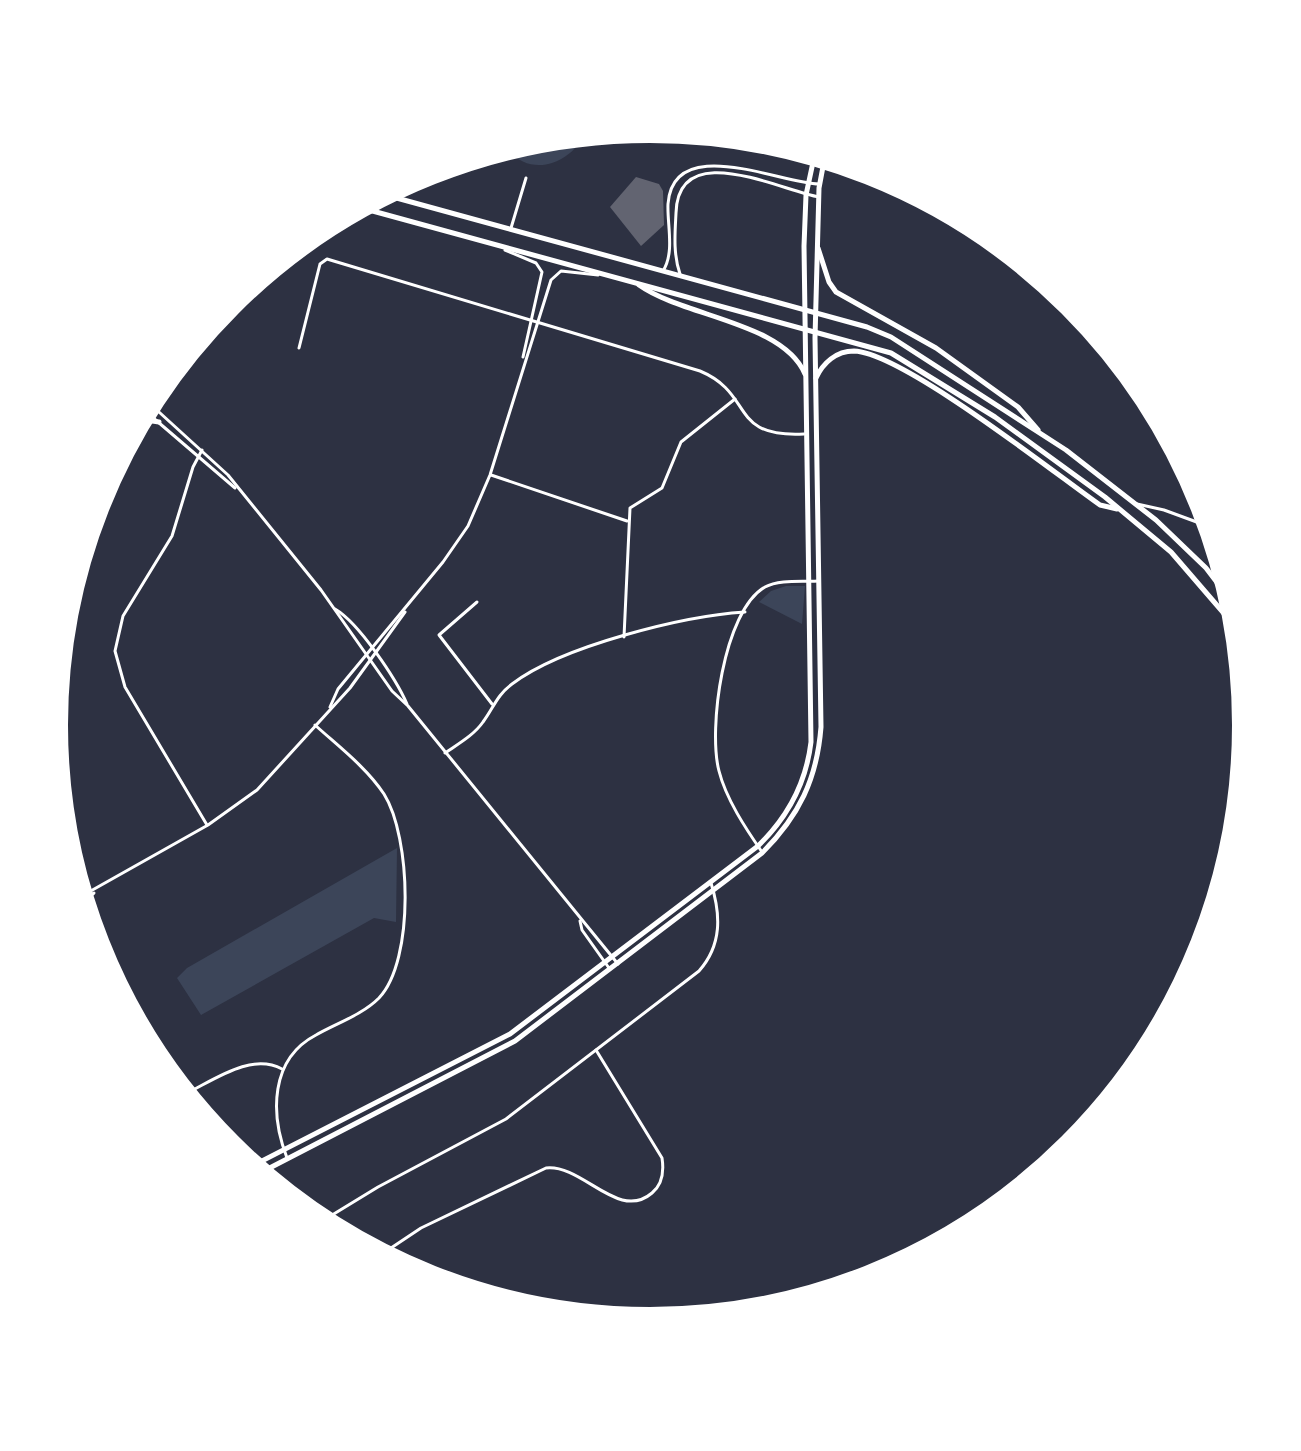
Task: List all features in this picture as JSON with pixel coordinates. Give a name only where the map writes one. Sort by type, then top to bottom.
[{"type":"main road","points":[[261,1161],[510,1034],[758,846],[785,816],[802,782],[809,755],[811,707],[804,303],[806,195],[812,164]]},
{"type":"main road","points":[[269,1168],[488,1057],[541,1024],[762,853],[796,813],[811,784],[818,757],[821,707],[815,338],[819,184],[823,167]]},
{"type":"main road","points":[[398,198],[867,327],[891,337],[1042,434],[1135,504],[1180,540],[1218,586]]},
{"type":"main road","points":[[373,211],[891,353],[995,417],[1120,509],[1171,552],[1224,614]]},
{"type":"main road","points":[[818,248],[829,282],[836,292],[936,348],[1018,407],[1042,434]]},
{"type":"main road","points":[[635,282],[660,297],[777,343],[797,359],[805,374]]},
{"type":"main road","points":[[816,378],[825,364],[848,352],[886,360],[943,394],[1100,505],[1120,509]]},
{"type":"main road","points":[[152,421],[159,422]]},
{"type":"main road","points":[[811,707],[821,707]]},
{"type":"street","points":[[663,271],[668,258],[670,194],[689,169],[711,164],[819,184]]},
{"type":"street","points":[[682,277],[675,254],[680,189],[702,172],[721,172],[819,197]]},
{"type":"street","points":[[749,179],[751,172]]},
{"type":"street","points":[[511,229],[526,178]]},
{"type":"street","points":[[330,707],[338,689],[456,544],[490,475],[523,361],[542,278],[536,263],[514,256],[504,248]]},
{"type":"street","points":[[299,348],[320,264],[325,259],[700,371],[720,382],[761,430],[780,435],[807,434]]},
{"type":"street","points":[[523,361],[538,325],[551,280],[561,271],[591,276],[603,273]]},
{"type":"street","points":[[542,278],[546,275],[551,280]]},
{"type":"street","points":[[624,637],[627,521],[633,504],[662,488],[673,453],[681,442],[735,399]]},
{"type":"street","points":[[158,411],[202,450],[238,490],[335,609],[369,662],[619,965]]},
{"type":"street","points":[[154,418],[238,490]]},
{"type":"street","points":[[202,450],[172,536],[123,616],[115,651],[125,687],[208,825]]},
{"type":"street","points":[[490,475],[627,521]]},
{"type":"street","points":[[1135,504],[1164,510],[1198,523]]},
{"type":"street","points":[[762,853],[724,785],[716,752],[723,667],[745,612],[767,586],[819,581]]},
{"type":"street","points":[[477,602],[442,630],[439,638],[492,704]]},
{"type":"street","points":[[91,894],[208,825],[257,790],[375,655],[406,608]]},
{"type":"street","points":[[335,609],[348,619],[408,706]]},
{"type":"street","points":[[445,753],[481,724],[492,704],[513,683],[537,669],[624,637],[702,617],[745,612]]},
{"type":"street","points":[[287,1158],[277,1109],[282,1069],[307,1040],[367,1008],[379,998],[396,972],[402,941],[402,848],[393,812],[374,780],[315,725]]},
{"type":"street","points":[[332,1215],[378,1187],[496,1125],[710,959],[718,931],[711,882]]},
{"type":"street","points":[[580,921],[582,930],[611,971]]},
{"type":"street","points":[[389,1249],[411,1233],[546,1168],[567,1169],[625,1201],[642,1199],[655,1190],[663,1174],[662,1158],[596,1050]]},
{"type":"street","points":[[194,1090],[249,1064],[266,1062],[282,1069]]},
{"type":"shaded area","points":[[577,146],[559,160],[548,164],[526,163],[515,157]]},
{"type":"shaded area","points":[[786,586],[805,586],[802,624],[759,602],[771,591]]},
{"type":"shaded area","points":[[397,848],[396,922],[374,918],[201,1015],[177,978],[187,968]]},
{"type":"building","points":[[636,177],[659,184],[663,191],[664,225],[641,246],[610,207]]}]
